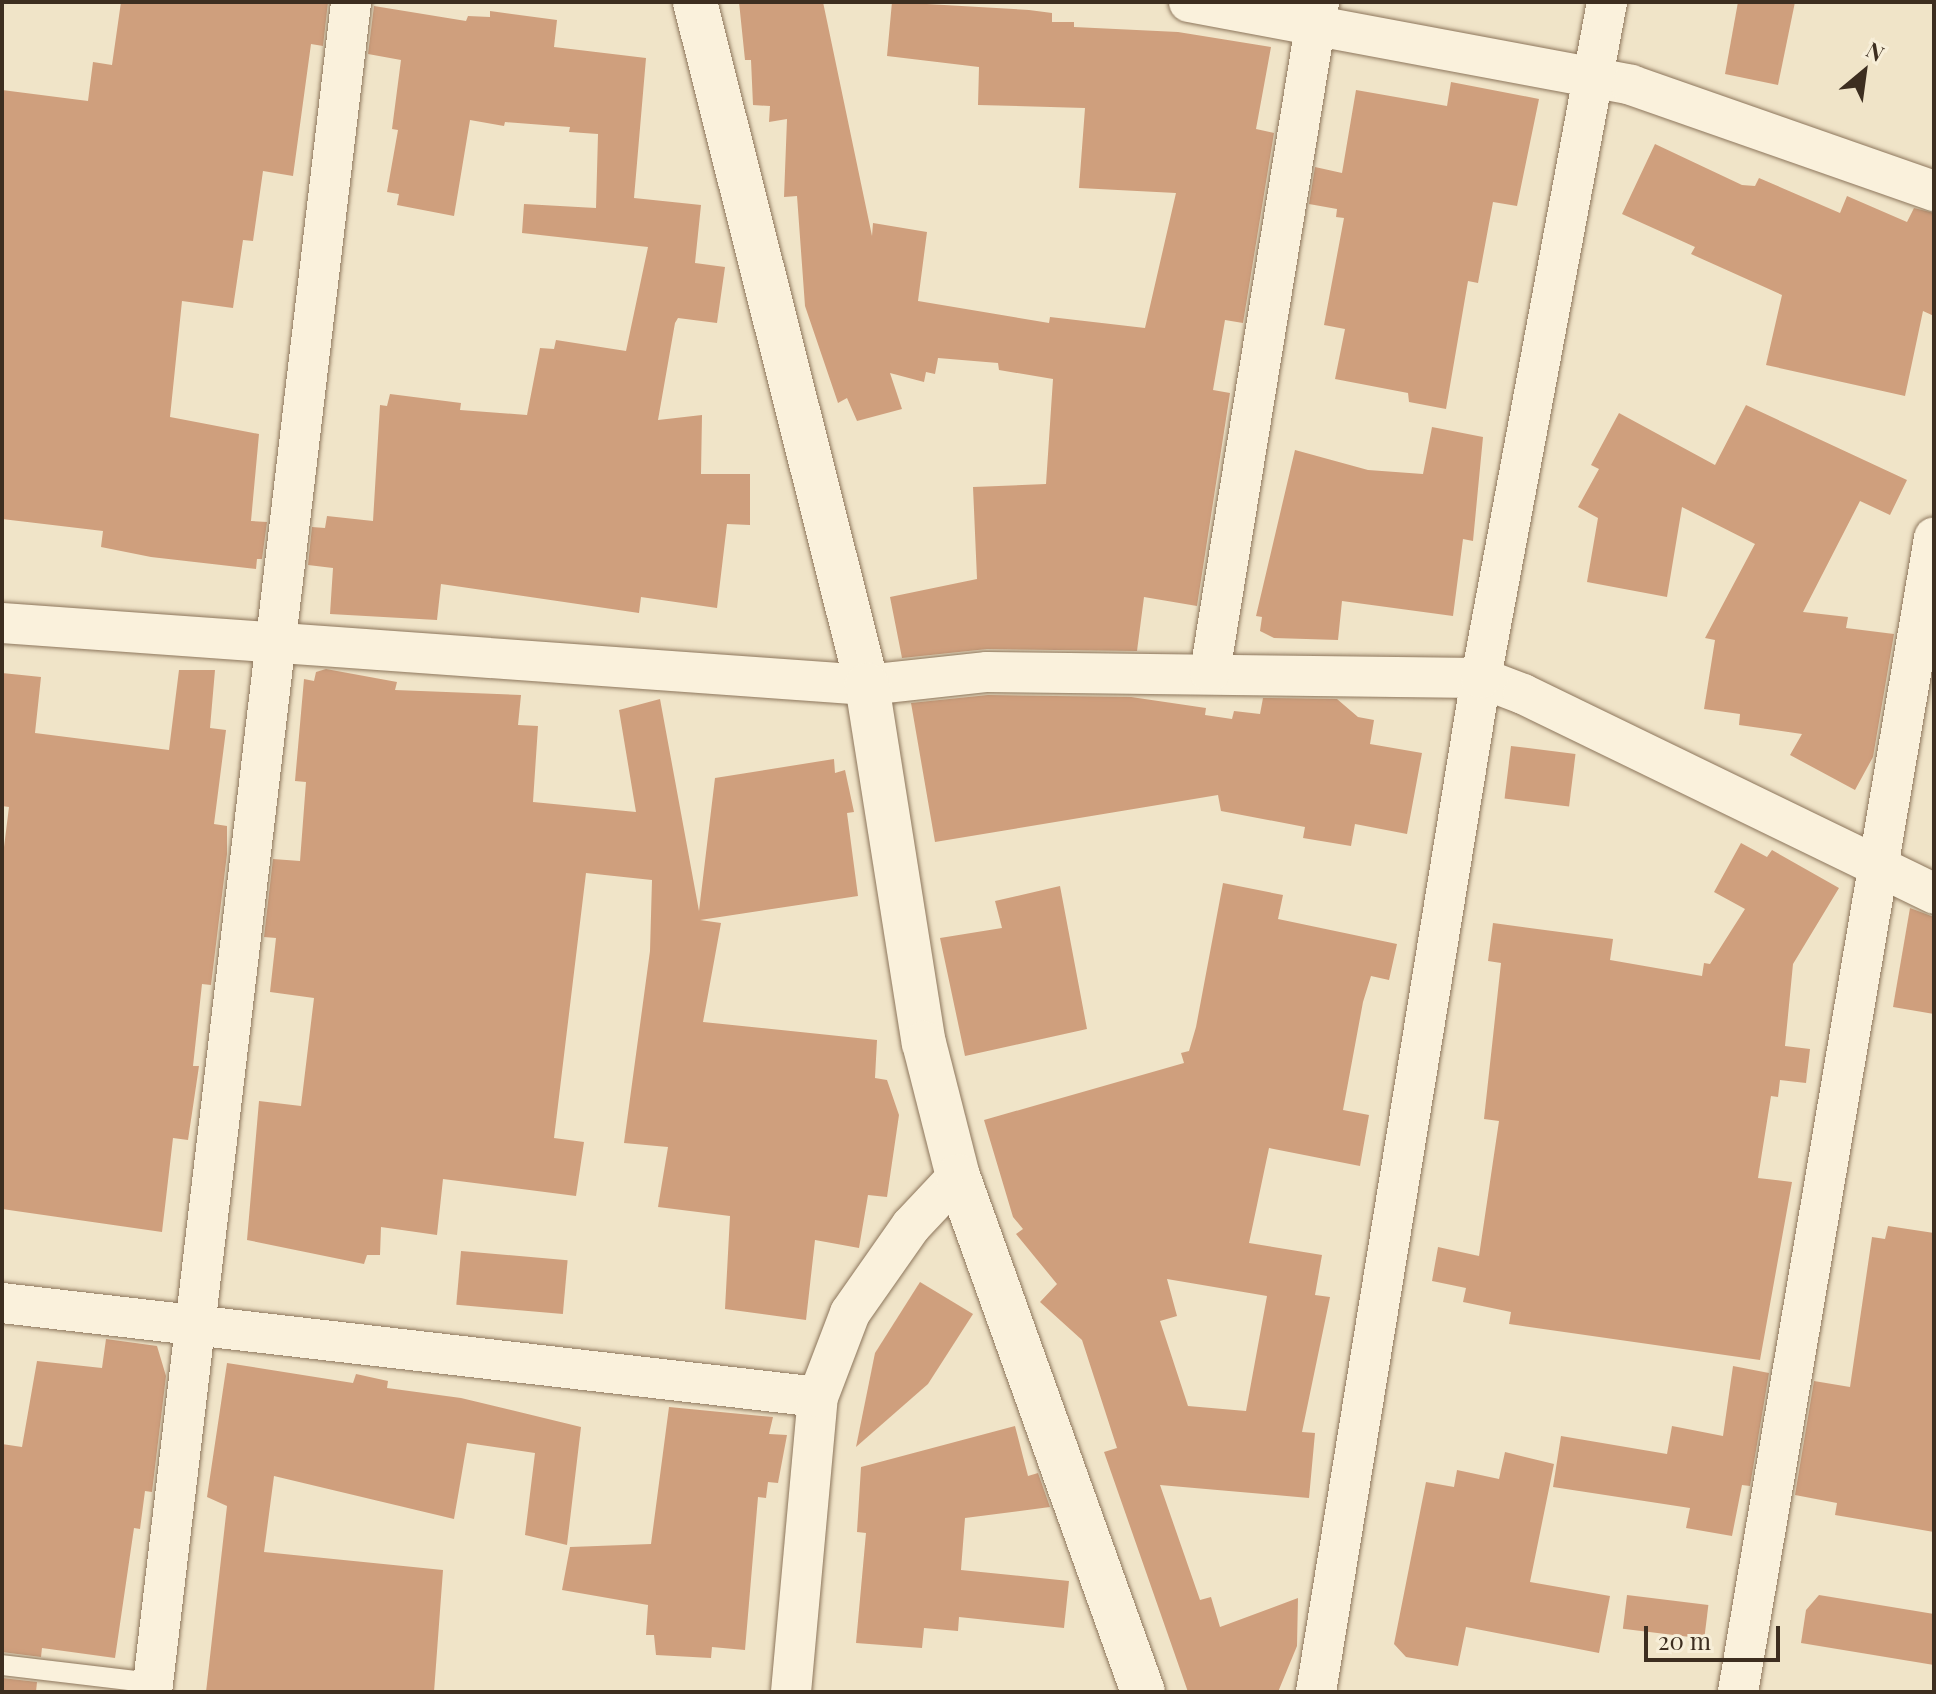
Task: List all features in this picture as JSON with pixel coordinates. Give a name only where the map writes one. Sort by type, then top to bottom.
[{"type":"street","points":[[152,1687],[279,643],[351,2]]},
{"type":"street","points":[[695,2],[867,685],[924,1043],[958,1176],[1143,1692]]},
{"type":"street","points":[[1189,2],[1317,13],[1631,85],[1934,191]]},
{"type":"street","points":[[1316,1692],[1481,678],[1607,2]]},
{"type":"street","points":[[1210,672],[1317,13]]},
{"type":"street","points":[[1738,1692],[1934,538]]},
{"type":"street","points":[[2,623],[867,685],[987,672],[1210,672],[1481,678],[1934,894]]},
{"type":"street","points":[[791,1692],[818,1397],[850,1313],[911,1226],[958,1176]]},
{"type":"street","points":[[2,1303],[818,1397]]},
{"type":"lane","points":[[2,1665],[152,1687]]},
{"type":"building","points":[[121,2],[328,2],[323,46],[311,44],[293,176],[263,171],[253,241],[243,240],[233,308],[182,301],[170,417],[259,434],[251,521],[267,522],[262,559],[257,559],[256,569],[151,557],[101,547],[103,531],[2,519],[2,90],[88,101],[93,62],[112,65]]},
{"type":"building","points":[[739,2],[823,2],[872,236],[873,223],[927,232],[918,301],[1049,323],[1050,317],[1145,328],[1176,193],[1079,188],[1085,108],[978,105],[979,67],[887,56],[892,2],[1029,10],[1052,13],[1052,22],[1074,22],[1074,27],[1178,32],[1271,47],[1256,129],[1274,133],[1243,323],[1225,320],[1213,390],[1230,393],[1197,606],[1144,597],[1137,651],[987,649],[902,658],[890,597],[977,579],[973,487],[1046,484],[1053,379],[999,370],[998,363],[938,358],[935,374],[926,372],[924,382],[890,373],[902,409],[857,421],[847,398],[838,403],[805,306],[797,196],[784,197],[787,119],[769,122],[770,106],[753,105],[751,60],[745,60]]},
{"type":"building","points":[[1738,2],[1795,2],[1778,85],[1725,74]]},
{"type":"building","points":[[374,6],[466,21],[468,16],[490,17],[490,11],[557,20],[554,47],[646,58],[634,198],[701,205],[695,263],[725,267],[717,323],[678,318],[675,323],[658,420],[702,415],[701,474],[750,474],[750,525],[727,524],[717,608],[641,597],[639,613],[441,584],[437,620],[330,614],[333,568],[308,565],[312,527],[325,528],[327,516],[373,521],[380,405],[387,406],[390,394],[461,403],[460,410],[527,415],[540,348],[554,349],[556,340],[626,351],[648,247],[522,233],[524,204],[596,208],[598,134],[569,132],[570,127],[505,122],[504,126],[470,120],[454,216],[397,205],[399,194],[387,192],[398,130],[392,129],[401,60],[368,54]]},
{"type":"building","points":[[1451,82],[1539,99],[1517,206],[1493,202],[1478,283],[1468,281],[1446,409],[1409,402],[1408,393],[1335,379],[1345,329],[1324,325],[1344,218],[1336,217],[1337,209],[1309,204],[1315,167],[1342,173],[1356,90],[1447,106]]},
{"type":"building","points":[[1655,144],[1742,185],[1755,186],[1759,178],[1840,213],[1847,196],[1907,222],[1914,208],[1934,213],[1934,316],[1923,311],[1905,396],[1766,365],[1782,295],[1691,254],[1695,247],[1622,214]]},
{"type":"building","points":[[1746,405],[1907,480],[1890,515],[1860,501],[1803,612],[1848,617],[1846,628],[1894,634],[1873,757],[1855,790],[1790,755],[1802,734],[1739,725],[1740,714],[1704,709],[1715,640],[1705,638],[1755,544],[1682,507],[1667,597],[1587,582],[1598,518],[1578,507],[1599,469],[1591,465],[1619,413],[1715,465]]},
{"type":"building","points":[[1432,427],[1483,437],[1473,541],[1463,539],[1453,616],[1342,601],[1338,640],[1274,638],[1260,631],[1262,617],[1256,616],[1295,450],[1368,470],[1423,474]]},
{"type":"building","points":[[326,669],[397,682],[395,690],[521,695],[518,725],[538,726],[533,802],[636,812],[619,710],[660,699],[699,911],[715,778],[834,759],[835,773],[845,770],[854,812],[847,813],[858,896],[700,920],[721,923],[703,1022],[877,1040],[875,1078],[887,1080],[899,1115],[887,1197],[868,1195],[859,1248],[815,1240],[806,1320],[725,1309],[730,1216],[658,1207],[668,1147],[624,1143],[650,951],[652,880],[586,873],[554,1138],[584,1142],[576,1196],[443,1179],[437,1235],[381,1227],[380,1255],[367,1255],[364,1264],[247,1240],[259,1101],[301,1106],[314,998],[270,992],[276,938],[264,937],[273,859],[300,861],[306,782],[295,781],[304,679],[314,681],[316,672]]},
{"type":"building","points":[[179,670],[215,670],[210,728],[226,730],[214,824],[227,826],[227,854],[211,985],[202,984],[193,1066],[199,1066],[188,1140],[173,1138],[162,1232],[2,1209],[2,863],[9,807],[2,806],[2,673],[41,677],[35,733],[169,750]]},
{"type":"building","points":[[988,695],[1131,697],[1206,708],[1205,715],[1232,719],[1234,711],[1260,714],[1263,698],[1337,699],[1358,717],[1374,720],[1370,744],[1422,753],[1407,834],[1355,824],[1351,846],[1303,838],[1305,827],[1221,811],[1218,795],[935,842],[911,703]]},
{"type":"building","points":[[1511,746],[1576,754],[1569,807],[1505,799]]},
{"type":"building","points":[[1741,843],[1767,857],[1772,850],[1839,888],[1793,964],[1785,1046],[1810,1049],[1806,1083],[1780,1080],[1778,1097],[1771,1096],[1758,1178],[1792,1182],[1760,1360],[1509,1324],[1511,1312],[1463,1302],[1466,1288],[1432,1281],[1438,1247],[1479,1256],[1499,1121],[1484,1119],[1501,963],[1488,961],[1493,923],[1613,939],[1610,960],[1702,976],[1704,963],[1710,964],[1745,909],[1714,892]]},
{"type":"building","points":[[1223,883],[1283,895],[1278,919],[1397,944],[1389,980],[1371,976],[1363,1002],[1343,1110],[1369,1115],[1360,1166],[1269,1148],[1249,1243],[1322,1255],[1315,1295],[1330,1297],[1302,1432],[1315,1433],[1309,1498],[1160,1485],[1200,1600],[1211,1597],[1220,1627],[1298,1598],[1297,1646],[1278,1692],[1188,1692],[1104,1452],[1117,1448],[1082,1340],[1040,1302],[1057,1284],[1016,1234],[1023,1229],[1013,1217],[984,1120],[1184,1063],[1181,1053],[1189,1051]],"holes":[[[1167,1279],[1267,1296],[1246,1411],[1188,1406],[1160,1321],[1177,1316]]]},
{"type":"building","points":[[1060,886],[1087,1029],[965,1056],[940,938],[1002,928],[995,901]]},
{"type":"building","points":[[1910,908],[1934,917],[1934,1014],[1893,1007]]},
{"type":"building","points":[[1888,1226],[1934,1233],[1934,1532],[1835,1515],[1837,1503],[1795,1495],[1814,1381],[1850,1387],[1872,1237],[1885,1239]]},
{"type":"building","points":[[461,1251],[568,1260],[563,1314],[456,1305]]},
{"type":"building","points":[[920,1282],[973,1314],[928,1384],[856,1447],[875,1353]]},
{"type":"building","points":[[106,1339],[157,1346],[166,1376],[152,1492],[145,1491],[140,1529],[134,1528],[115,1658],[42,1648],[41,1657],[2,1652],[2,1444],[22,1447],[37,1361],[102,1368]]},
{"type":"building","points":[[227,1363],[353,1383],[356,1374],[388,1381],[387,1388],[461,1398],[581,1427],[567,1545],[525,1535],[535,1453],[467,1443],[454,1519],[274,1476],[264,1552],[443,1570],[434,1692],[206,1692],[227,1506],[207,1497]]},
{"type":"building","points":[[1733,1366],[1769,1373],[1750,1486],[1742,1485],[1732,1536],[1686,1528],[1690,1508],[1553,1487],[1561,1436],[1667,1454],[1672,1426],[1723,1436]]},
{"type":"building","points":[[669,1407],[773,1417],[769,1434],[787,1435],[778,1483],[768,1482],[766,1498],[758,1497],[745,1650],[712,1647],[711,1658],[656,1655],[654,1635],[646,1635],[648,1605],[562,1590],[570,1547],[651,1544]]},
{"type":"building","points":[[1015,1426],[1028,1476],[1038,1473],[1050,1507],[965,1518],[961,1570],[1069,1581],[1064,1628],[959,1617],[958,1631],[924,1628],[922,1648],[856,1643],[866,1533],[857,1532],[861,1467]]},
{"type":"building","points":[[1505,1452],[1554,1464],[1530,1582],[1610,1596],[1599,1653],[1466,1627],[1458,1666],[1406,1657],[1394,1644],[1426,1482],[1454,1487],[1457,1470],[1499,1479]]},
{"type":"building","points":[[1627,1595],[1708,1605],[1704,1639],[1623,1629]]},
{"type":"building","points":[[1819,1595],[1934,1614],[1934,1665],[1801,1643],[1806,1610]]},
{"type":"building","points":[[2,1678],[37,1682],[36,1692],[2,1692]]}]
